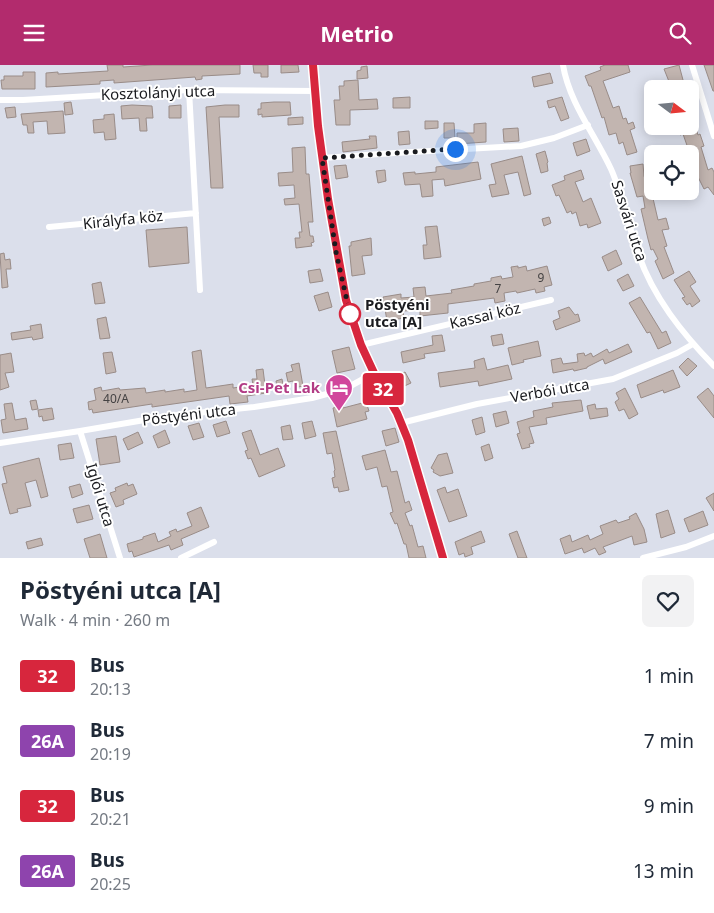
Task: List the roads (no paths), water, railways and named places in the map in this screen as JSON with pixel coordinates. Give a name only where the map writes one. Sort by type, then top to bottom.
[{"type":"street","points":[[313,65],[322,158],[342,284],[350,315],[361,345],[401,423],[412,451],[442,558]]},
{"type":"street","name":"Sasvári utca","points":[[563,65],[568,87],[620,189],[637,252],[645,271],[669,313],[693,344],[714,366]]},
{"type":"street","points":[[692,65],[714,136]]},
{"type":"street","points":[[189,90],[200,290]]},
{"type":"street","name":"Kosztolányi utca","points":[[0,100],[189,90],[315,91]]},
{"type":"street","points":[[322,158],[521,146],[554,139],[588,125]]},
{"type":"street","name":"Királyfa köz","points":[[49,227],[196,213]]},
{"type":"street","name":"Kassai köz","points":[[361,345],[551,300]]},
{"type":"street","name":"Verbói utca","points":[[401,423],[477,404],[613,379],[677,353],[693,344]]},
{"type":"street","name":"Pöstyéni utca","points":[[0,443],[168,416],[254,407],[312,398],[345,389],[374,373]]},
{"type":"street","name":"Iglói utca","points":[[80,431],[120,558]]},
{"type":"street","points":[[643,558],[686,547],[714,537]]},
{"type":"street","points":[[181,558],[214,542]]},
{"type":"place","name":"Pöstyéni utca [A]","points":[[350,314]]},
{"type":"place","name":"Csi-Pet Lak","points":[[339,412]]}]
